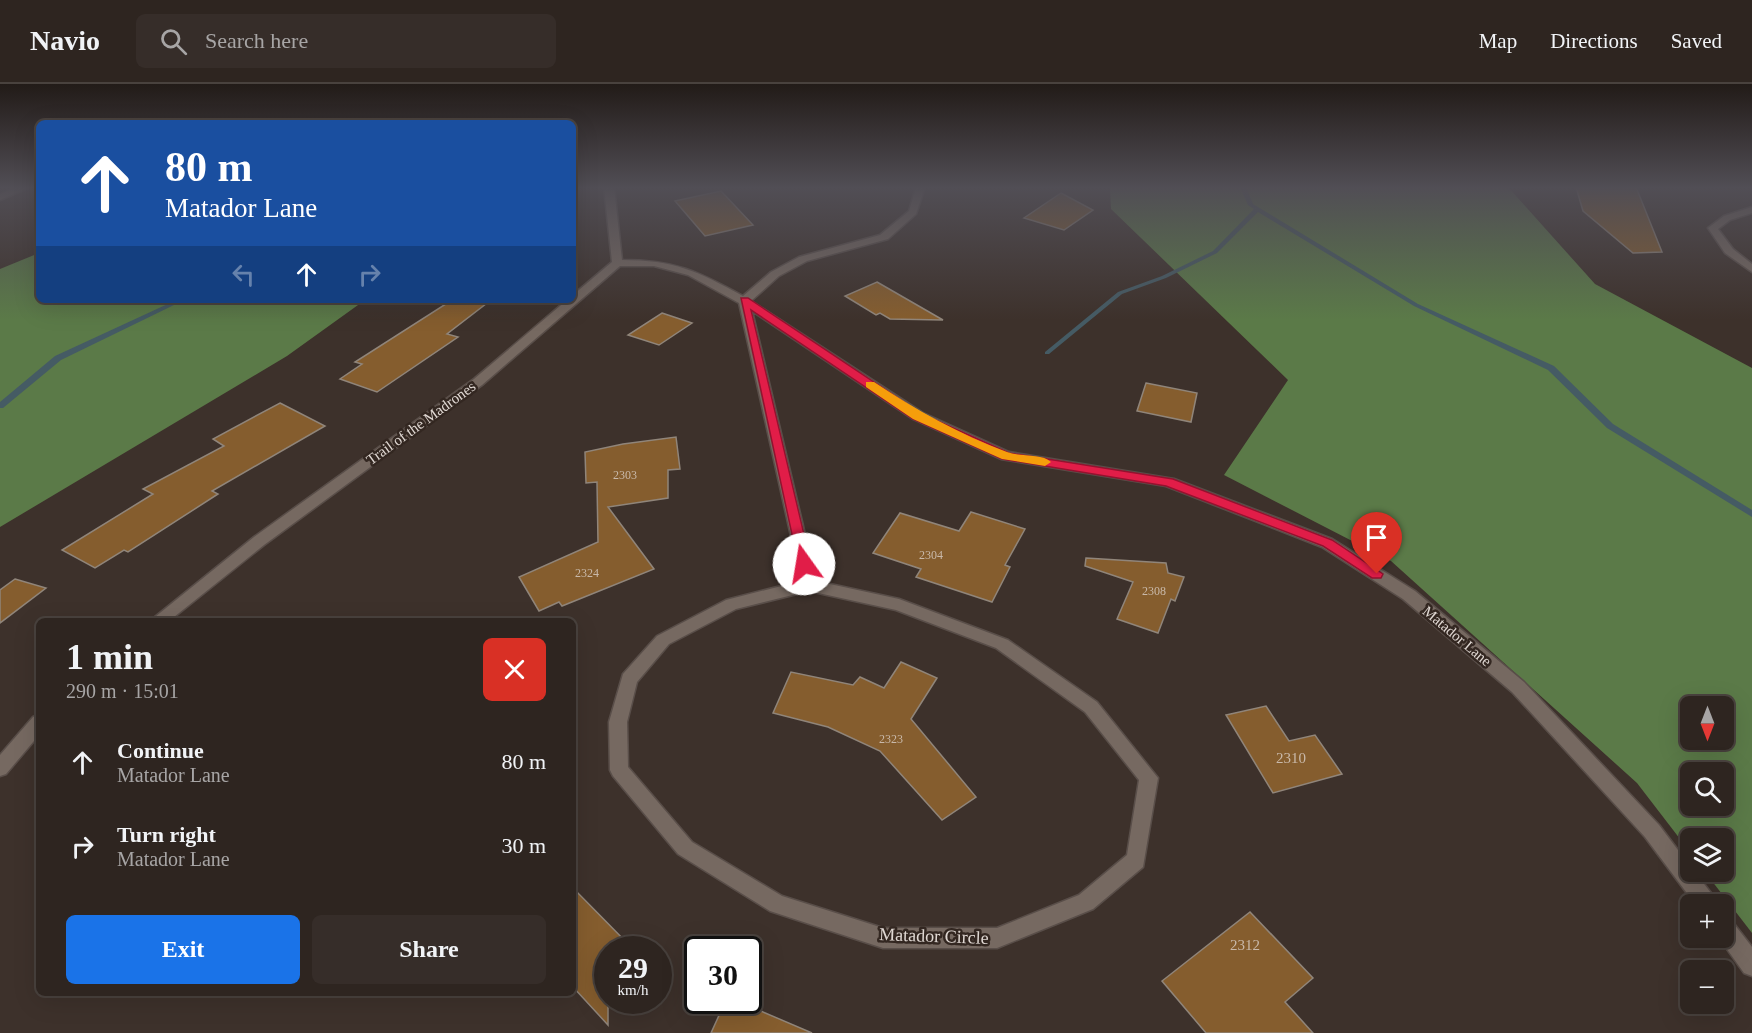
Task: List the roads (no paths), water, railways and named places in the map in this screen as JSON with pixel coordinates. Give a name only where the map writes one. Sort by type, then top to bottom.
[{"type":"street","points":[[614,231],[617,263]]},
{"type":"street","points":[[809,585],[744,301],[775,274],[803,260],[884,237],[891,231]]},
{"type":"street","points":[[1715,231],[1729,251],[1752,269]]},
{"type":"street","name":"Matador Lane","points":[[617,263],[654,262],[693,273],[744,301],[918,416],[1006,456],[1168,482],[1327,543],[1409,595],[1518,687],[1652,831],[1699,894]]},
{"type":"street","name":"Trail of the Madrones","points":[[576,298],[617,263]]},
{"type":"street","name":"Trail of the Madrones","points":[[162,618],[259,541],[478,382],[570,303]]},
{"type":"street","name":"Matador Circle","points":[[809,585],[898,605],[1002,644],[1091,707],[1149,778],[1136,860],[1086,902],[997,939],[883,939],[777,904],[685,848],[619,770],[618,722],[629,680],[663,640],[682,629],[732,604],[809,585]]},
{"type":"street","points":[[0,768],[36,726]]},
{"type":"street","points":[[1734,941],[1752,965]]},
{"type":"waterway","points":[[1047,353],[1120,293],[1164,277],[1215,252],[1236,231]]},
{"type":"waterway","points":[[1294,231],[1416,305],[1551,368],[1610,426],[1752,514]]},
{"type":"waterway","points":[[0,406],[58,358],[172,304]]}]
